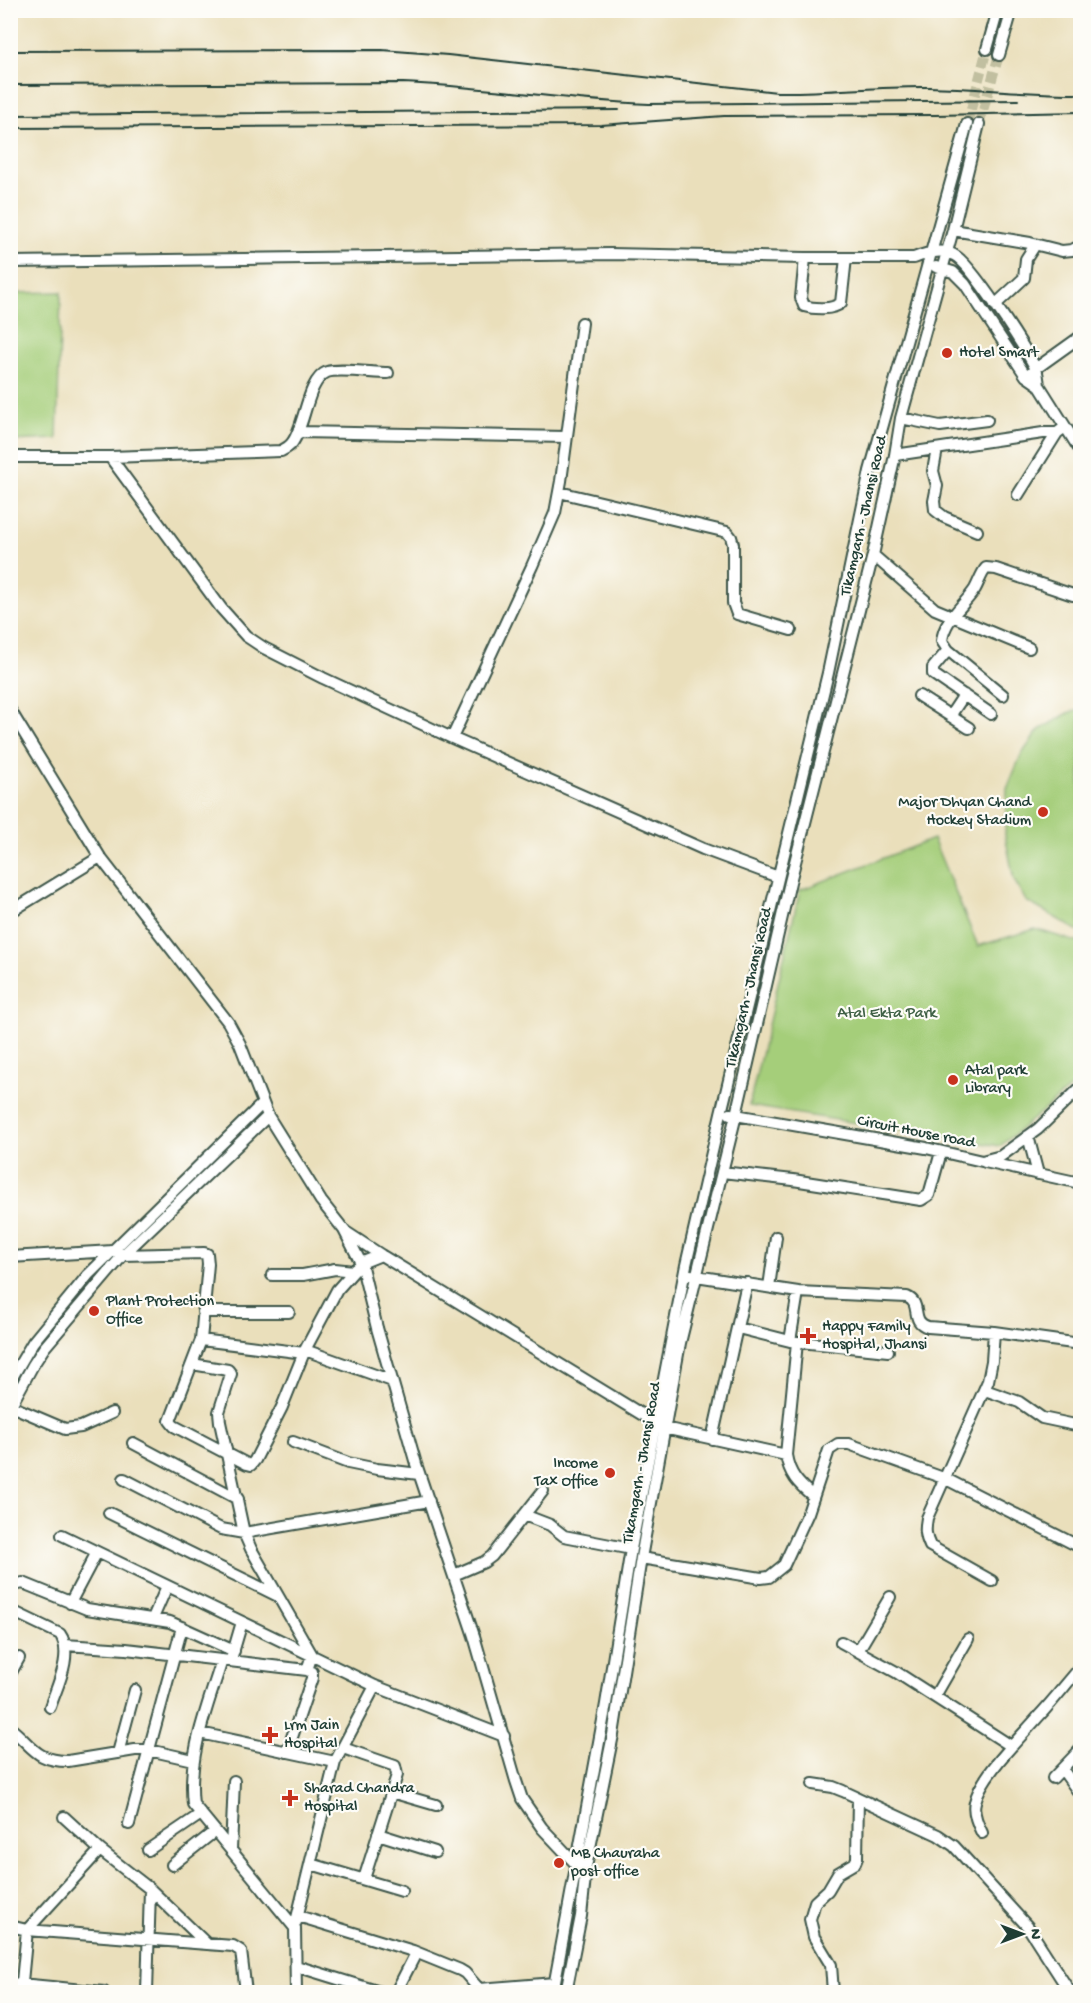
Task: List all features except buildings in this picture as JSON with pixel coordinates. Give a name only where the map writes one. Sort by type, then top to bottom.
[{"type":"street","points":[[987,49],[998,10]]},
{"type":"street","points":[[999,55],[1012,10]]},
{"type":"street","name":"Tikamgarh - Jhansi Road","points":[[581,1866],[631,1549],[690,1275],[721,1113],[828,673],[870,471],[931,252],[973,124],[953,230],[901,418],[873,555],[767,978],[722,1172],[690,1275]]},
{"type":"street","points":[[953,230],[1062,251],[1080,246]]},
{"type":"street","points":[[995,304],[1024,278],[1026,260],[1035,245]]},
{"type":"street","points":[[10,262],[610,254],[914,258],[931,252],[946,252],[958,257],[965,264],[995,304],[1036,369],[1039,385],[1062,430],[1080,450]]},
{"type":"street","points":[[805,258],[801,298],[804,306],[834,307],[841,303],[846,258]]},
{"type":"street","points":[[914,258],[927,266],[953,272],[965,284],[1026,376],[1039,385]]},
{"type":"street","points":[[452,738],[555,513],[582,323]]},
{"type":"street","points":[[1026,376],[1080,337]]},
{"type":"street","points":[[10,457],[110,457],[281,451],[291,445],[299,432],[312,392],[320,377],[327,372],[388,373]]},
{"type":"street","points":[[901,418],[940,426],[987,420]]},
{"type":"street","points":[[895,455],[1062,430]]},
{"type":"street","points":[[1018,495],[1062,430]]},
{"type":"street","points":[[299,432],[566,437]]},
{"type":"street","points":[[937,449],[933,471],[937,486],[935,510],[944,517],[977,531]]},
{"type":"street","points":[[110,457],[221,608],[246,636],[264,648],[452,738],[703,849],[778,878]]},
{"type":"street","points":[[559,492],[727,532],[733,544],[733,603],[737,614],[790,630]]},
{"type":"street","points":[[873,555],[925,602],[951,617],[980,626],[1029,648]]},
{"type":"street","points":[[1003,695],[944,645],[942,637],[951,617],[973,592],[986,568],[996,569],[1073,595]]},
{"type":"street","points":[[948,650],[933,668],[933,674],[991,714]]},
{"type":"street","points":[[950,716],[964,695]]},
{"type":"street","points":[[919,696],[969,728]]},
{"type":"street","points":[[10,710],[100,857],[228,1022],[240,1044],[268,1116],[321,1201],[344,1230],[659,1425],[786,1455]]},
{"type":"street","points":[[795,804],[810,808]]},
{"type":"street","points":[[10,912],[100,857]]},
{"type":"street","name":"Circuit House road","points":[[721,1113],[982,1161],[1001,1156],[1028,1136],[1080,1088]]},
{"type":"street","points":[[112,1413],[81,1427],[65,1429],[11,1406],[33,1365],[118,1253],[263,1103]]},
{"type":"street","points":[[10,1381],[33,1342],[88,1275],[118,1253],[268,1116]]},
{"type":"street","points":[[1028,1136],[1038,1174]]},
{"type":"street","points":[[722,1172],[793,1180],[921,1200],[929,1195],[941,1152]]},
{"type":"street","points":[[982,1161],[1080,1184]]},
{"type":"street","points":[[344,1230],[358,1267],[419,1474],[474,1636],[522,1799],[542,1828],[581,1866],[581,1916],[566,1992]]},
{"type":"street","points":[[769,1287],[776,1237]]},
{"type":"street","points":[[10,1257],[118,1253],[207,1254],[201,1340],[170,1416],[171,1424],[247,1464],[253,1463],[282,1407],[305,1352],[337,1290],[358,1267],[381,1255]]},
{"type":"street","points":[[272,1275],[309,1275],[358,1267]]},
{"type":"street","points":[[690,1275],[747,1282],[798,1292],[907,1297],[915,1304],[921,1325],[1080,1344]]},
{"type":"street","points":[[712,1439],[747,1282]]},
{"type":"street","points":[[798,1292],[786,1455],[790,1472],[799,1484],[813,1496]]},
{"type":"street","points":[[203,1312],[289,1312]]},
{"type":"street","points":[[738,1328],[794,1341],[888,1351]]},
{"type":"street","points":[[992,1581],[930,1546],[926,1538],[926,1527],[985,1390],[992,1368],[994,1332]]},
{"type":"street","points":[[201,1340],[305,1352],[392,1381]]},
{"type":"street","points":[[192,1364],[228,1370],[231,1374],[219,1412],[244,1533],[251,1550],[312,1655],[307,1670]]},
{"type":"street","points":[[985,1390],[1019,1402],[1042,1418],[1080,1426]]},
{"type":"street","name":"Tikamgarh - Jhansi Road","points":[[581,1866],[611,1748],[638,1580],[659,1425]]},
{"type":"street","points":[[293,1442],[356,1465],[419,1474]]},
{"type":"street","points":[[133,1443],[238,1499]]},
{"type":"street","points":[[641,1558],[761,1578],[769,1576],[783,1564],[808,1513],[829,1449],[838,1444],[849,1444],[946,1479],[1080,1547]]},
{"type":"street","points":[[124,1479],[221,1529],[244,1533],[429,1502]]},
{"type":"street","points":[[454,1575],[492,1556],[543,1491]]},
{"type":"street","points":[[109,1513],[278,1596]]},
{"type":"street","points":[[524,1515],[550,1525],[564,1536],[631,1549]]},
{"type":"street","points":[[62,1535],[375,1686],[504,1736]]},
{"type":"street","points":[[70,1603],[97,1552]]},
{"type":"street","points":[[626,1579],[638,1580]]},
{"type":"street","points":[[10,1590],[14,1585],[23,1583],[70,1603],[101,1612],[170,1622],[182,1627],[229,1658]]},
{"type":"street","points":[[153,1618],[167,1586]]},
{"type":"street","points":[[858,1651],[890,1597]]},
{"type":"street","points":[[10,1610],[60,1634],[65,1646],[66,1656],[50,1707]]},
{"type":"street","points":[[242,1622],[200,1733],[193,1760],[192,1804],[295,1928]]},
{"type":"street","points":[[129,1824],[182,1627]]},
{"type":"street","points":[[934,1696],[968,1639]]},
{"type":"street","points":[[841,1642],[934,1696],[1011,1746]]},
{"type":"street","points":[[65,1646],[229,1658],[312,1672],[287,1752]]},
{"type":"street","points":[[10,1674],[19,1658]]},
{"type":"street","points":[[982,1833],[977,1822],[974,1803],[982,1785],[1011,1746],[1080,1668]]},
{"type":"street","points":[[296,1992],[295,1928],[335,1762],[375,1686]]},
{"type":"street","points":[[118,1753],[135,1690]]},
{"type":"street","points":[[10,1728],[47,1759],[68,1761],[149,1750],[193,1760]]},
{"type":"street","points":[[200,1733],[335,1762]]},
{"type":"street","points":[[599,1745],[611,1748]]},
{"type":"street","points":[[343,1748],[395,1766],[397,1774],[364,1879]]},
{"type":"street","points":[[1053,1778],[1080,1750]]},
{"type":"street","points":[[1062,1769],[1080,1794]]},
{"type":"street","points":[[231,1850],[234,1780]]},
{"type":"street","points":[[813,1784],[833,1787],[938,1835],[954,1846],[1028,1927],[1070,1992]]},
{"type":"street","points":[[391,1792],[436,1805]]},
{"type":"street","points":[[833,1992],[831,1965],[814,1937],[810,1918],[815,1902],[828,1890],[838,1873],[855,1863],[857,1858],[858,1798]]},
{"type":"street","points":[[148,1850],[201,1814]]},
{"type":"street","points":[[64,1818],[150,1889],[207,1944]]},
{"type":"street","points":[[172,1865],[215,1832]]},
{"type":"street","points":[[378,1834],[435,1852]]},
{"type":"street","points":[[100,1850],[27,1930],[17,1987],[104,1992]]},
{"type":"street","points":[[310,1864],[402,1891]]},
{"type":"street","points":[[298,1916],[416,1953],[465,1973],[479,1989],[554,1988],[581,1866]]},
{"type":"street","points":[[147,1992],[150,1889]]},
{"type":"street","points":[[10,1926],[27,1930],[233,1946],[241,1951],[246,1992]]},
{"type":"street","points":[[396,1992],[416,1953]]},
{"type":"street","points":[[296,1966],[380,1992]]},
{"type":"green space","points":[[61,292],[57,439],[11,441],[11,293]]},
{"type":"green space","name":"Major Dhyan Chand Hockey Stadium","points":[[1080,710],[1080,932],[1026,901],[1014,880],[1005,835],[1007,789],[1021,755],[1039,730],[1070,712]]},
{"type":"green space","name":"Atal Ekta Park","points":[[933,839],[978,946],[1035,929],[1080,943],[1080,1080],[1000,1146],[749,1106],[800,890]]},
{"type":"tunnel","points":[[967,124],[987,49]]},
{"type":"tunnel","points":[[979,124],[999,55]]},
{"type":"railway","points":[[10,51],[382,50],[448,55],[777,92],[929,87],[1080,94]]},
{"type":"railway","points":[[10,85],[403,83],[649,104],[1018,100]]},
{"type":"railway","points":[[10,115],[619,110]]},
{"type":"railway","points":[[10,128],[601,125],[724,116],[1080,112]]},
{"type":"place","name":"Hotel Smart","points":[[947,353]]},
{"type":"place","name":"Major Dhyan Chand Hockey Stadium","points":[[1043,812]]},
{"type":"place","name":"Atal park Library","points":[[953,1080]]},
{"type":"place","name":"Plant Protection Office","points":[[94,1311]]},
{"type":"place","name":"Happy Family Hospital, Jhansi","points":[[808,1336]]},
{"type":"place","name":"Income Tax Office","points":[[610,1473]]},
{"type":"place","name":"Lrm Jain Hospital","points":[[270,1735]]},
{"type":"place","name":"Sharad Chandra Hospital","points":[[290,1798]]},
{"type":"place","name":"MB Chauraha post office","points":[[559,1863]]}]
